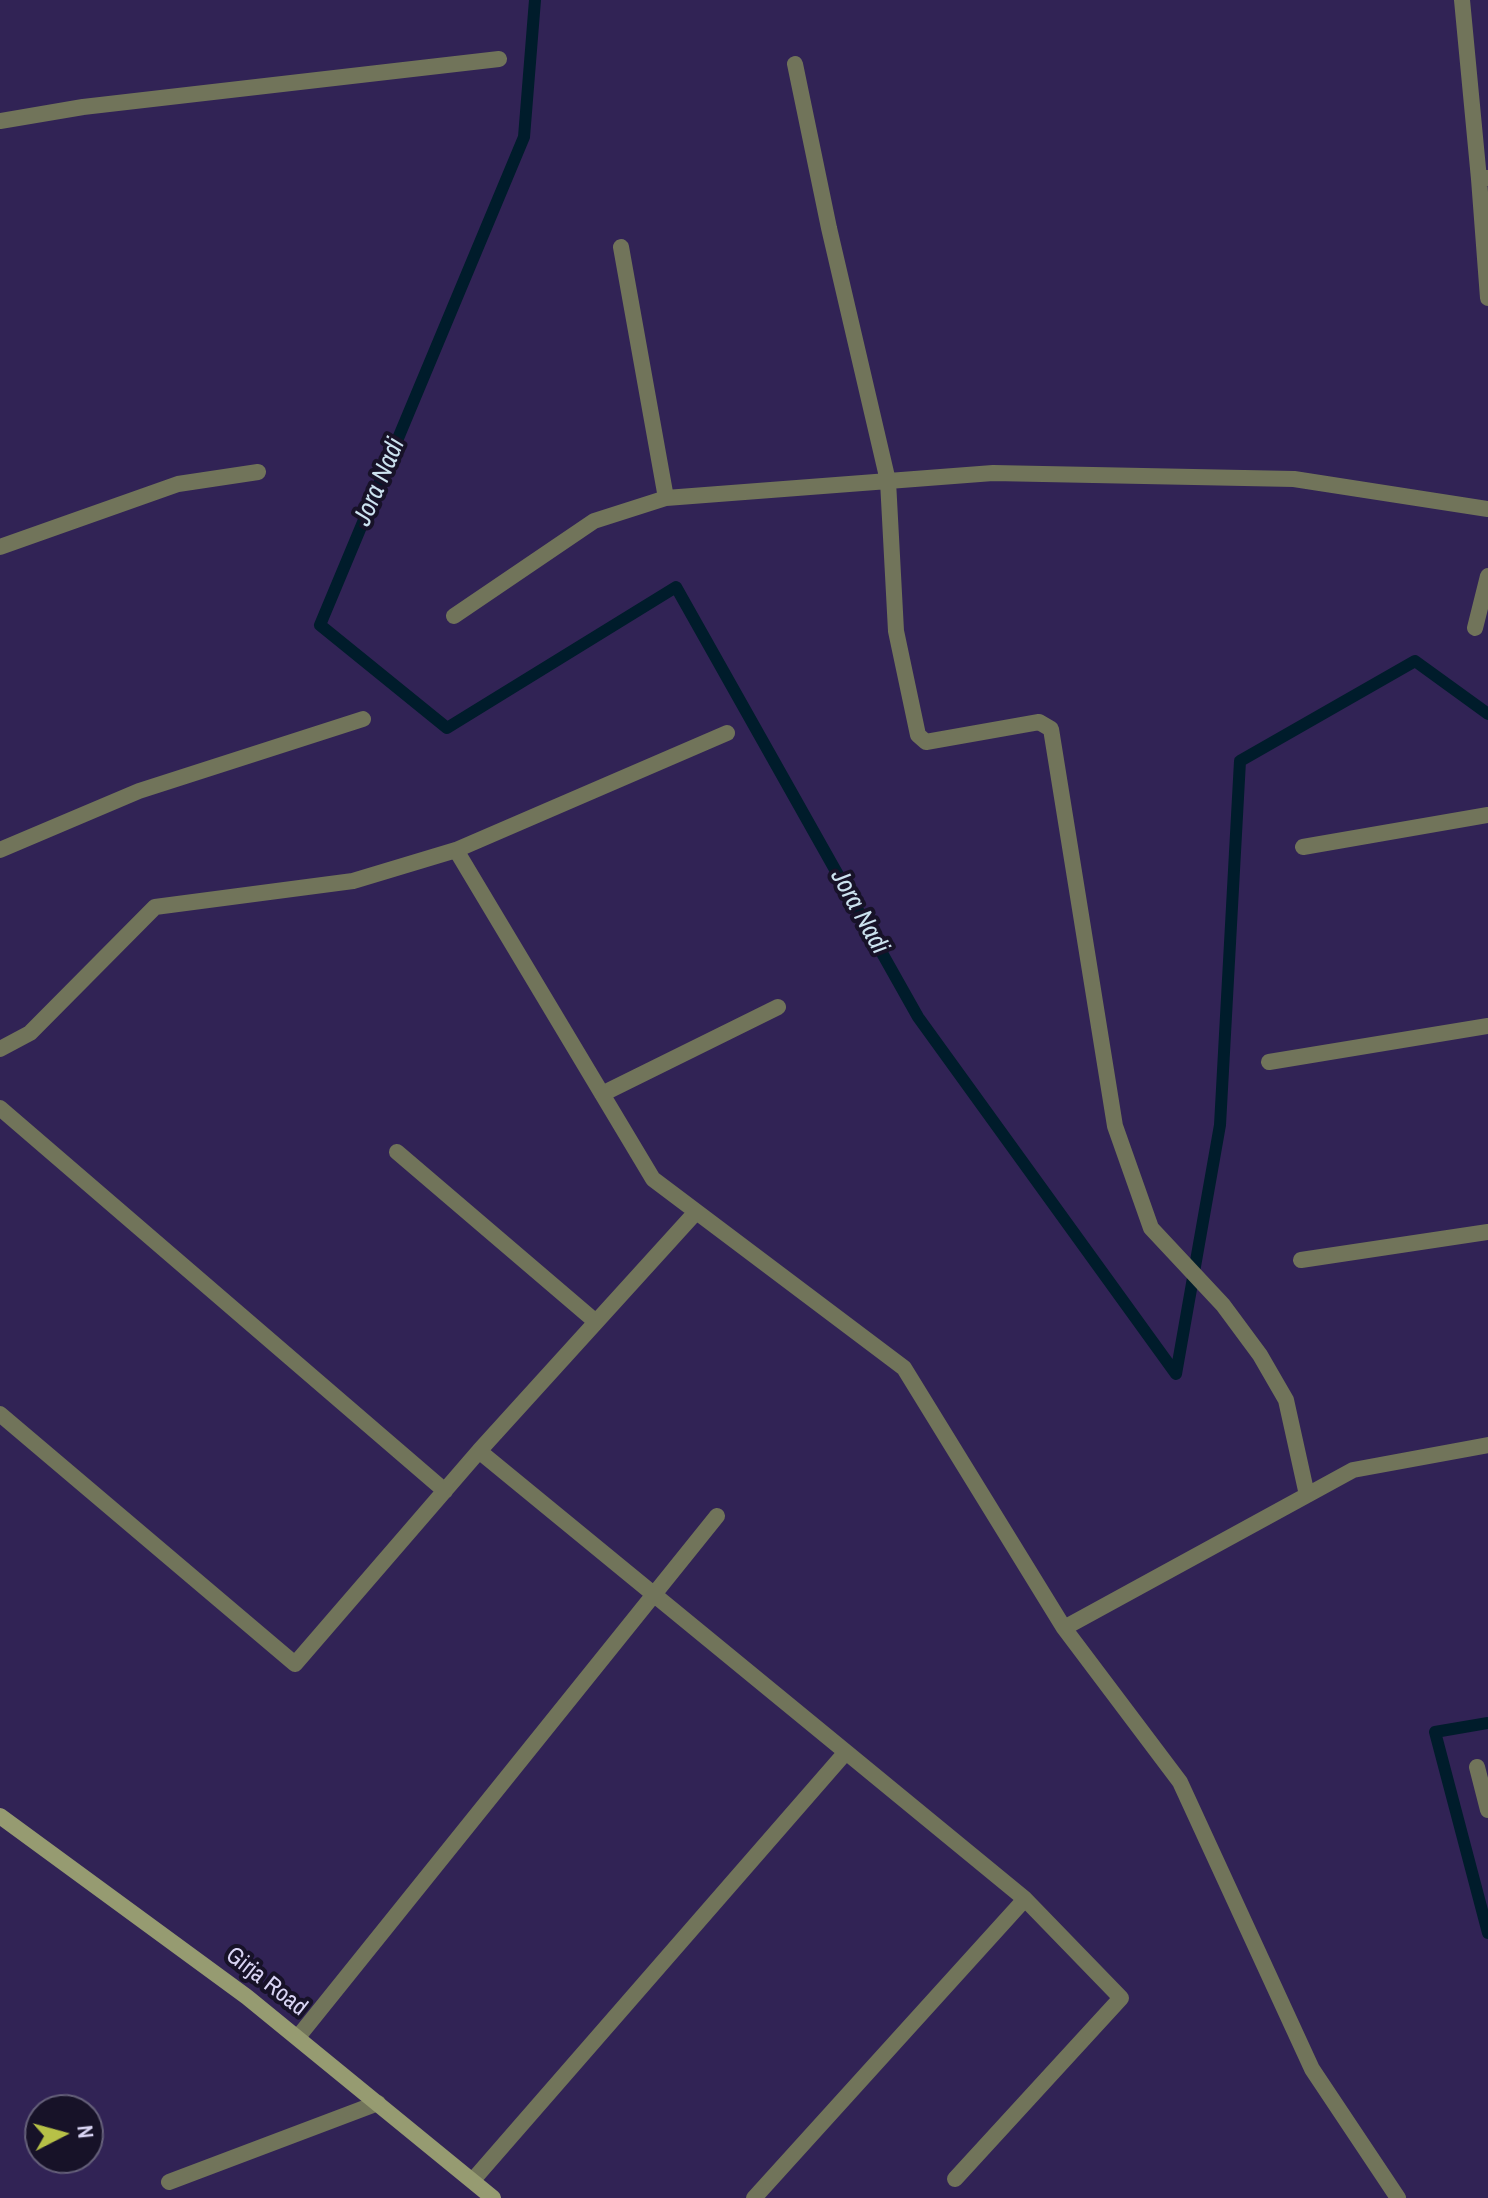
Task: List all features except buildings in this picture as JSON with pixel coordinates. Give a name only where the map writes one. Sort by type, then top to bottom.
[{"type":"main road","name":"Girja Road","points":[[0,1816],[247,1997],[493,2198]]},
{"type":"street","points":[[1462,0],[1484,178],[1488,298]]},
{"type":"street","points":[[0,121],[83,107],[499,59]]},
{"type":"street","points":[[795,64],[829,228],[888,481],[896,631],[918,735],[926,742],[1039,722],[1051,729],[1115,1126],[1151,1228],[1223,1305],[1260,1355],[1286,1400],[1307,1495]]},
{"type":"street","points":[[621,247],[666,498]]},
{"type":"street","points":[[0,547],[178,484],[258,472]]},
{"type":"street","points":[[454,616],[594,521],[666,498],[993,473],[1294,479],[1488,509]]},
{"type":"street","points":[[1475,628],[1488,576]]},
{"type":"street","points":[[0,850],[139,791],[363,719]]},
{"type":"street","points":[[0,1049],[30,1033],[155,907],[353,881],[456,850],[727,733]]},
{"type":"street","points":[[1303,847],[1488,815]]},
{"type":"street","points":[[456,850],[653,1179],[904,1368],[1064,1628],[1180,1782],[1312,2069],[1398,2198]]},
{"type":"street","points":[[602,1094],[778,1007]]},
{"type":"street","points":[[1269,1062],[1488,1026]]},
{"type":"street","points":[[0,1108],[445,1491]]},
{"type":"street","points":[[397,1152],[596,1322]]},
{"type":"street","points":[[0,1414],[295,1664],[479,1451],[696,1212]]},
{"type":"street","points":[[1301,1260],[1488,1232]]},
{"type":"street","points":[[1064,1628],[1353,1470],[1488,1445]]},
{"type":"street","points":[[479,1451],[1025,1899],[1121,1998],[955,2179]]},
{"type":"street","points":[[298,2037],[717,1516]]},
{"type":"street","points":[[473,2180],[846,1752]]},
{"type":"street","points":[[1477,1767],[1488,1810]]},
{"type":"street","points":[[754,2198],[1025,1899]]},
{"type":"street","points":[[169,2182],[378,2103]]},
{"type":"waterway","name":"Jora Nadi","points":[[535,0],[524,137],[320,625],[447,728],[676,587],[918,1017],[1176,1374],[1220,1125],[1240,761],[1415,661],[1488,714]]},
{"type":"waterway","name":"Jora Nadi","points":[[1488,1723],[1435,1732],[1488,1933]]}]
